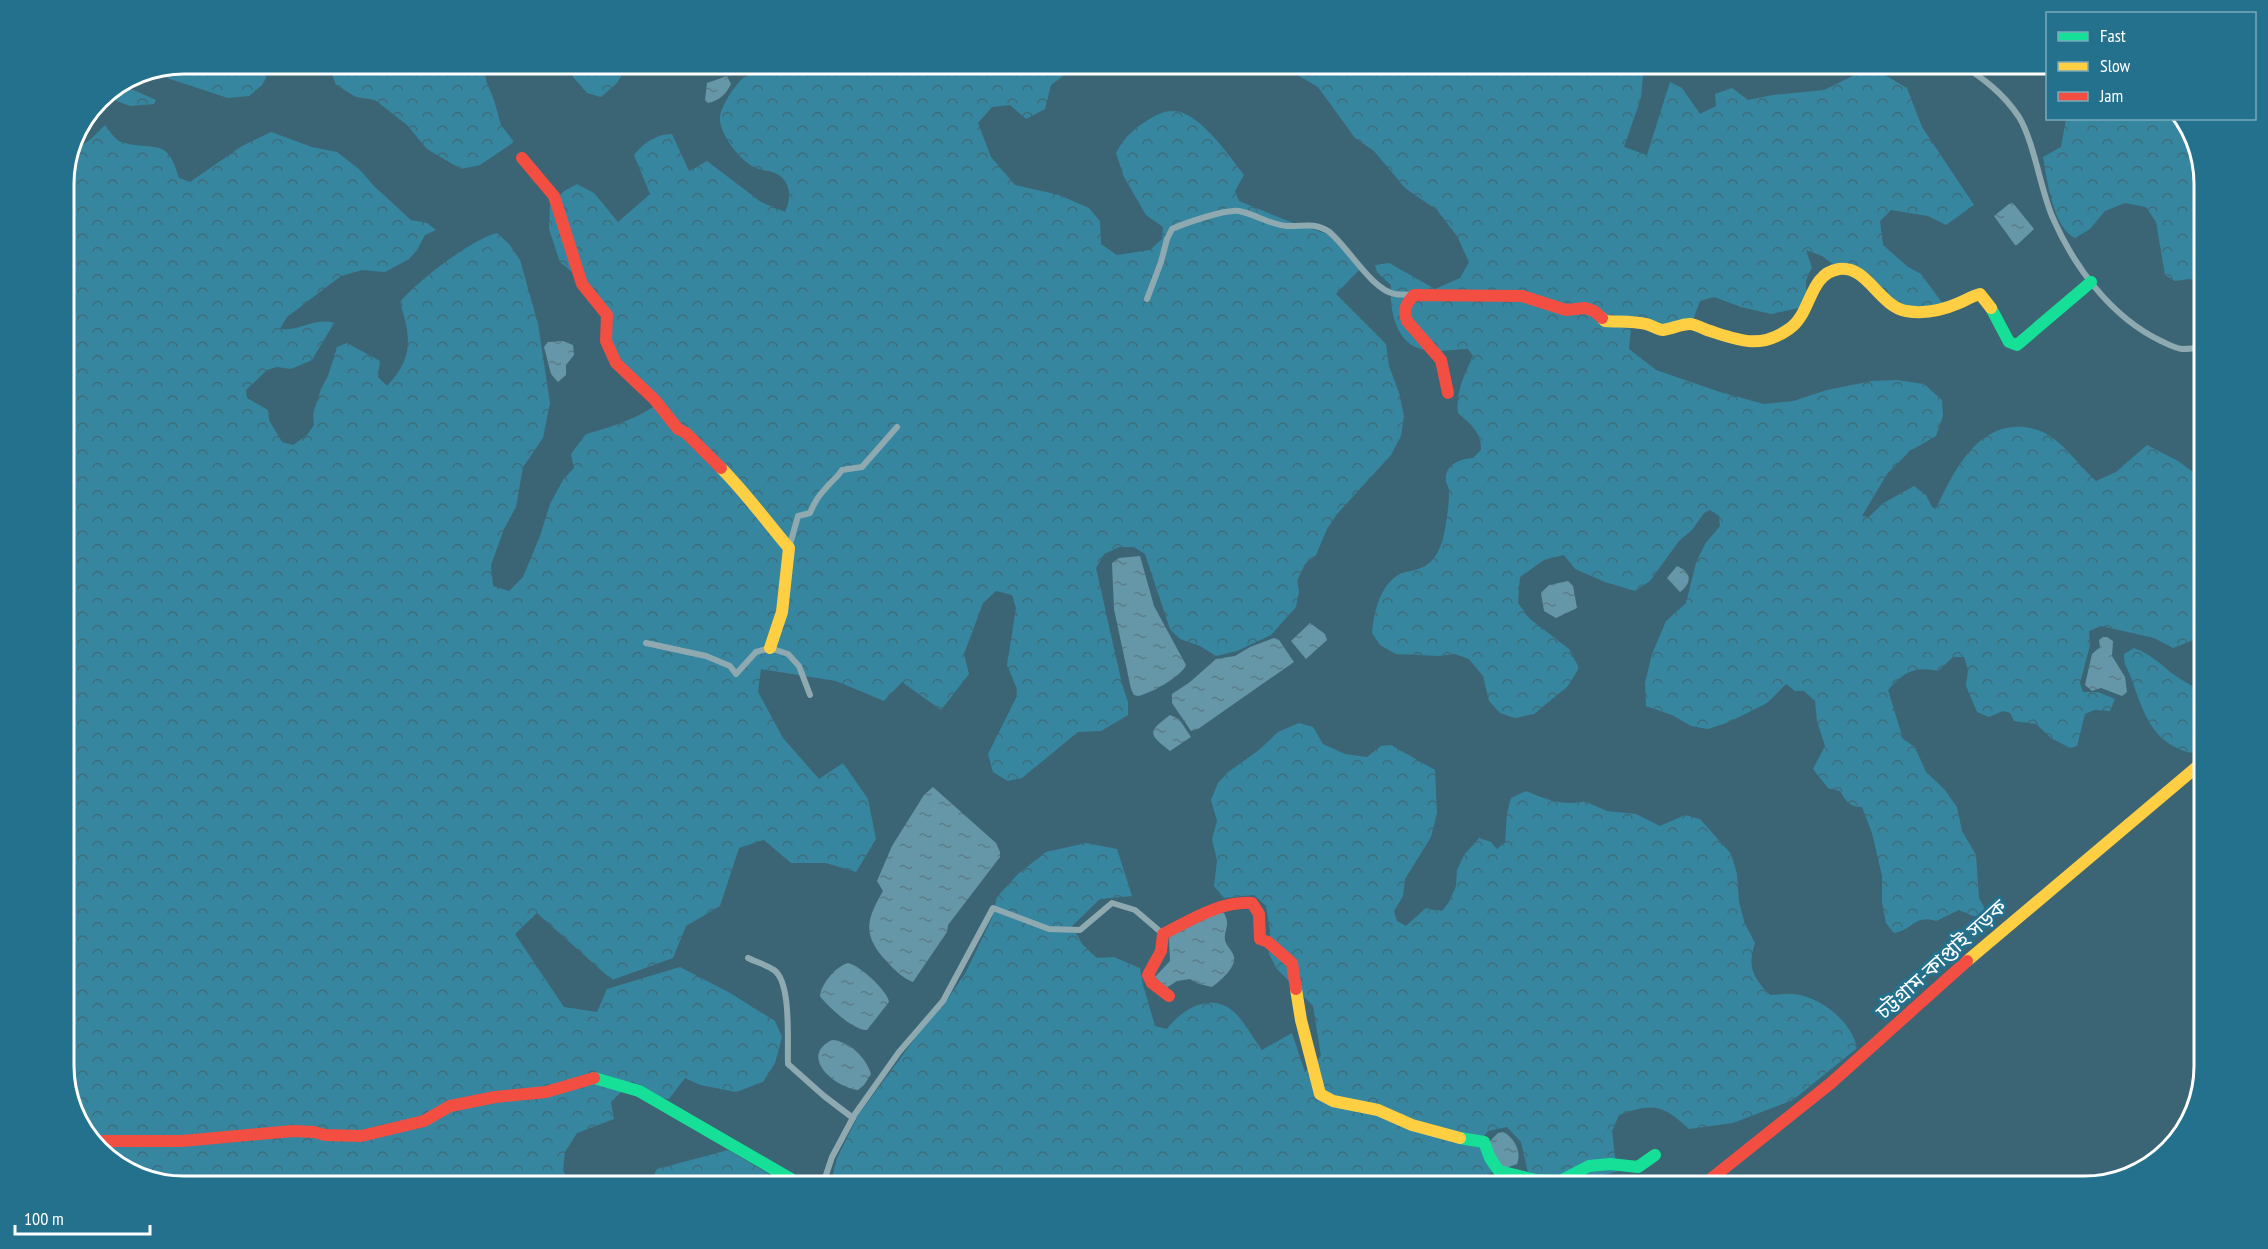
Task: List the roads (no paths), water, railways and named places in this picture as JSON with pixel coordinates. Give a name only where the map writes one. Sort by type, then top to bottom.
[{"type":"street","points":[[1977,74],[2001,94],[2020,119],[2052,217],[2076,261],[2091,282],[2135,327],[2173,346],[2183,349],[2194,348]]},
{"type":"street","points":[[522,158],[554,196],[582,284],[607,315],[606,340],[616,363],[655,400],[678,429],[686,433],[736,482],[751,504],[789,548]]},
{"type":"street","points":[[1147,299],[1172,229],[1226,211],[1237,210],[1277,224],[1289,226],[1301,224],[1328,231],[1367,274],[1393,294],[1522,296],[1566,310],[1585,308],[1594,311],[1605,321],[1646,324],[1661,330],[1690,324],[1745,342],[1778,335],[1795,327],[1807,309],[1816,283],[1821,276],[1841,269],[1863,276],[1893,308],[1904,310],[1938,309],[1958,304],[1980,294],[1988,302],[2009,342],[2017,345],[2091,282]]},
{"type":"street","points":[[1414,294],[1408,299],[1404,314],[1408,325],[1422,337],[1441,360],[1448,393]]},
{"type":"street","points":[[770,648],[779,628],[789,548],[798,516],[810,513],[815,501],[828,485],[837,479],[842,470],[862,467],[897,426]]},
{"type":"street","points":[[646,643],[706,656],[730,666],[736,674],[756,652],[770,648],[788,654],[799,666],[810,694]]},
{"type":"street","name":"চট্টগ্রাম-কাপ্তাই সড়ক","points":[[1715,1176],[1831,1083],[1984,945],[2194,769]]},
{"type":"street","points":[[1163,934],[1214,910],[1241,901],[1252,903],[1259,914],[1260,939],[1268,942],[1292,963],[1301,1020],[1320,1094],[1337,1103],[1378,1110],[1411,1125],[1458,1138],[1484,1142],[1490,1158],[1499,1171],[1520,1176]]},
{"type":"street","points":[[826,1176],[832,1157],[853,1118],[899,1052],[943,1001],[993,908],[1049,929],[1080,930],[1112,903],[1135,910],[1163,934]]},
{"type":"street","points":[[1163,934],[1161,951],[1148,975],[1152,983],[1169,996]]},
{"type":"street","points":[[748,958],[776,971],[783,986],[787,1003],[788,1064],[853,1118]]},
{"type":"street","points":[[104,1141],[182,1141],[293,1131],[361,1136],[424,1121],[450,1106],[495,1097],[546,1092],[595,1078],[639,1091],[786,1176]]},
{"type":"street","points":[[1570,1176],[1589,1166],[1599,1164],[1638,1167],[1655,1155]]},
{"type":"water","points":[[727,76],[731,84],[727,91],[719,99],[708,103],[705,100],[707,83]]},
{"type":"water","points":[[2013,203],[2034,229],[2017,245],[1994,216]]},
{"type":"water","points":[[563,341],[573,345],[574,355],[566,365],[566,375],[558,382],[551,374],[544,347],[548,342]]},
{"type":"water","points":[[1140,556],[1154,606],[1186,665],[1165,684],[1138,696],[1134,695],[1131,689],[1114,609],[1112,563],[1119,558]]},
{"type":"water","points":[[1677,566],[1689,577],[1687,585],[1680,592],[1667,578]]},
{"type":"water","points":[[1568,581],[1573,586],[1577,608],[1556,618],[1544,611],[1541,593],[1549,585]]},
{"type":"water","points":[[1310,623],[1325,634],[1327,640],[1306,659],[1291,641]]},
{"type":"water","points":[[2103,637],[2113,641],[2112,656],[2125,677],[2127,692],[2122,696],[2101,688],[2092,691],[2085,685],[2092,654],[2100,647],[2099,640]]},
{"type":"water","points":[[1274,638],[1279,640],[1294,662],[1198,729],[1191,731],[1172,703],[1172,694],[1190,682],[1216,659],[1235,656],[1250,647]]},
{"type":"water","points":[[1170,715],[1179,719],[1191,737],[1170,751],[1157,740],[1153,733],[1157,725]]},
{"type":"water","points":[[933,787],[996,843],[1000,857],[948,925],[947,932],[913,982],[899,973],[879,952],[873,944],[869,927],[873,911],[883,891],[877,881],[892,846],[924,795]]},
{"type":"water","points":[[1218,913],[1224,913],[1227,921],[1225,940],[1234,957],[1230,970],[1212,987],[1190,979],[1177,981],[1166,988],[1155,977],[1170,961],[1170,936]]},
{"type":"water","points":[[848,963],[859,968],[872,979],[889,1002],[867,1030],[855,1027],[848,1022],[828,1006],[820,996],[830,976]]},
{"type":"water","points":[[832,1040],[851,1047],[869,1068],[871,1074],[858,1090],[839,1084],[831,1078],[819,1062],[818,1054],[822,1047]]},
{"type":"water","points":[[1503,1132],[1514,1141],[1518,1150],[1518,1159],[1517,1164],[1503,1169],[1500,1168],[1489,1142],[1498,1133]]}]
